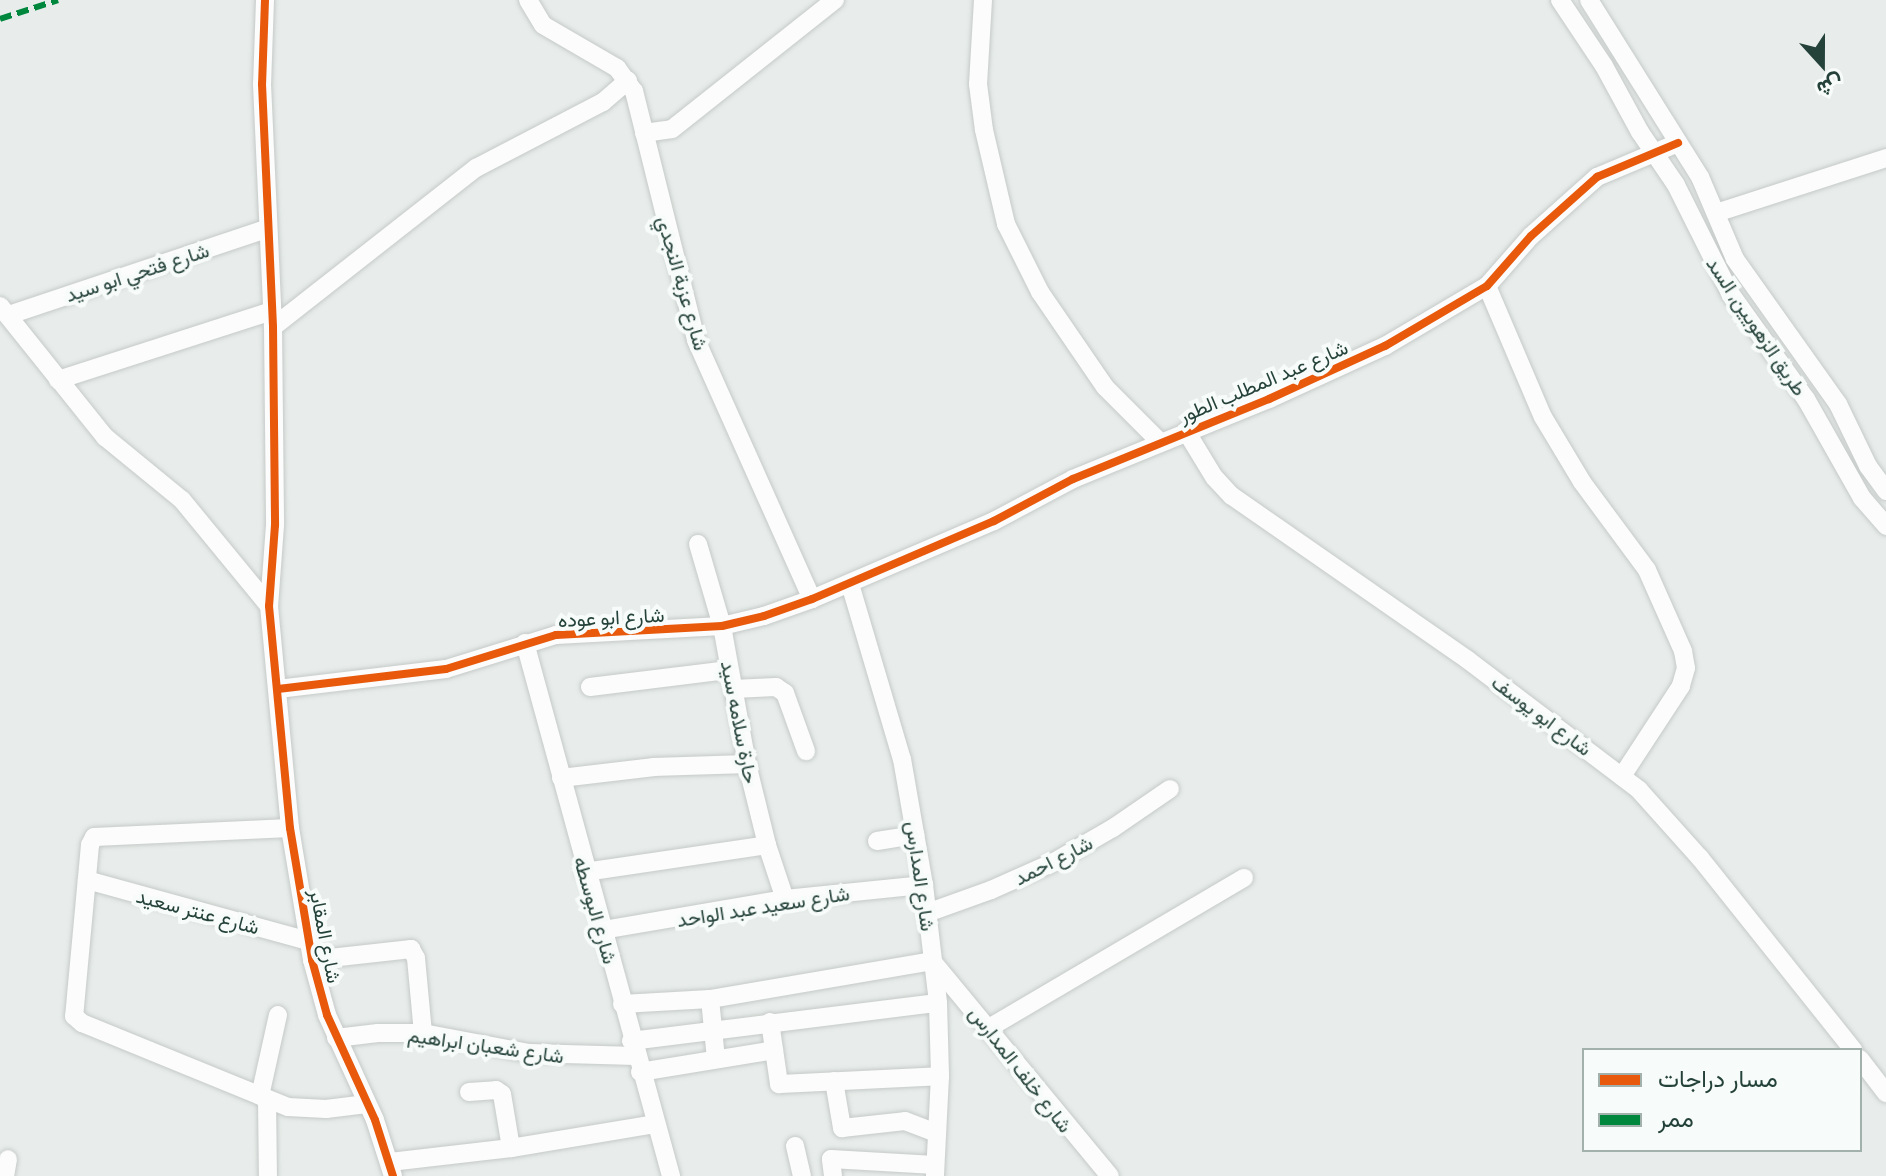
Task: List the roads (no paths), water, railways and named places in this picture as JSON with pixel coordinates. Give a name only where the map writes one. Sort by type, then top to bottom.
[{"type":"street","name":"شارع المقابر","points":[[265,0],[262,84],[272,319],[275,525],[269,606],[290,828],[312,960],[336,1038],[367,1104],[391,1169]]},
{"type":"street","points":[[58,380],[272,319],[476,168],[603,102],[628,80],[604,58],[551,31],[528,0]]},
{"type":"street","points":[[644,133],[672,129],[835,0]]},
{"type":"street","points":[[983,0],[978,84],[984,130],[1006,224],[1040,292],[1105,387],[1159,441]]},
{"type":"street","name":"طريق الزهويين, السد","points":[[1560,0],[1676,185],[1730,293],[1806,399],[1862,498],[1886,526]]},
{"type":"street","name":"طريق الزهويين, السد","points":[[1589,0],[1700,177],[1735,259],[1838,404],[1868,466],[1886,491]]},
{"type":"street","name":"شارع عزبة النجدي","points":[[628,80],[696,340],[812,599]]},
{"type":"street","name":"شارع عبد المطلب الطور","points":[[850,584],[994,521],[1073,479],[1159,441],[1269,399],[1385,346],[1487,286],[1531,236],[1578,191],[1615,167],[1678,143]]},
{"type":"street","points":[[1716,213],[1886,158]]},
{"type":"street","name":"شارع فتحي ابو سيد","points":[[4,311],[266,229]]},
{"type":"street","points":[[1487,286],[1543,417],[1582,482],[1647,570],[1683,651],[1686,668],[1681,686],[1622,776]]},
{"type":"street","points":[[4,311],[117,450],[182,500],[269,606]]},
{"type":"street","name":"شارع ابو يوسف","points":[[1186,431],[1214,477],[1232,496],[1468,660],[1622,776],[1700,858],[1851,1048]]},
{"type":"street","name":"حارة سلامه سيد","points":[[698,544],[722,626],[747,764],[767,845],[785,899]]},
{"type":"street","name":"شارع ابو عوده","points":[[278,689],[446,669],[556,635],[722,626],[764,616],[850,584]]},
{"type":"street","name":"شارع المدارس","points":[[850,584],[888,705],[924,885],[938,1003],[940,1076],[935,1170]]},
{"type":"street","name":"شارع البوسطه","points":[[525,643],[585,872],[671,1176]]},
{"type":"street","points":[[590,687],[729,670]]},
{"type":"street","points":[[733,689],[776,687],[785,693],[806,751]]},
{"type":"street","points":[[561,778],[654,767],[747,764]]},
{"type":"street","name":"شارع احمد","points":[[927,913],[991,890],[1054,862],[1113,828],[1170,789]]},
{"type":"street","points":[[290,828],[98,835],[90,845],[73,1010],[76,1020],[263,1098],[307,1110],[367,1104]]},
{"type":"street","points":[[877,841],[916,835]]},
{"type":"street","points":[[585,872],[767,845]]},
{"type":"street","points":[[989,1028],[1244,878]]},
{"type":"street","name":"شارع عنتر سعيد","points":[[87,880],[309,941]]},
{"type":"street","name":"شارع سعيد عبد الواحد","points":[[603,930],[785,899],[924,885]]},
{"type":"street","points":[[312,960],[411,949],[416,958],[423,1033]]},
{"type":"street","points":[[622,1004],[710,999],[932,961]]},
{"type":"street","name":"شارع خلف المدارس","points":[[932,961],[1110,1176]]},
{"type":"street","points":[[710,999],[716,1059]]},
{"type":"street","points":[[636,1056],[714,1032],[770,1022],[938,1003]]},
{"type":"street","points":[[268,1176],[263,1098],[278,1015]]},
{"type":"street","points":[[770,1022],[779,1084],[940,1076]]},
{"type":"street","name":"شارع شعبان ابراهيم","points":[[336,1038],[423,1033],[529,1053],[582,1057],[636,1056]]},
{"type":"street","points":[[636,1056],[716,1059],[774,1050]]},
{"type":"street","points":[[1862,1062],[1886,1093]]},
{"type":"street","points":[[834,1081],[842,1128],[905,1121],[937,1133]]},
{"type":"street","points":[[469,1092],[496,1090],[502,1094],[511,1148]]},
{"type":"street","points":[[391,1169],[656,1124]]},
{"type":"street","points":[[795,1146],[802,1176]]},
{"type":"street","points":[[833,1176],[831,1159],[935,1170]]}]
